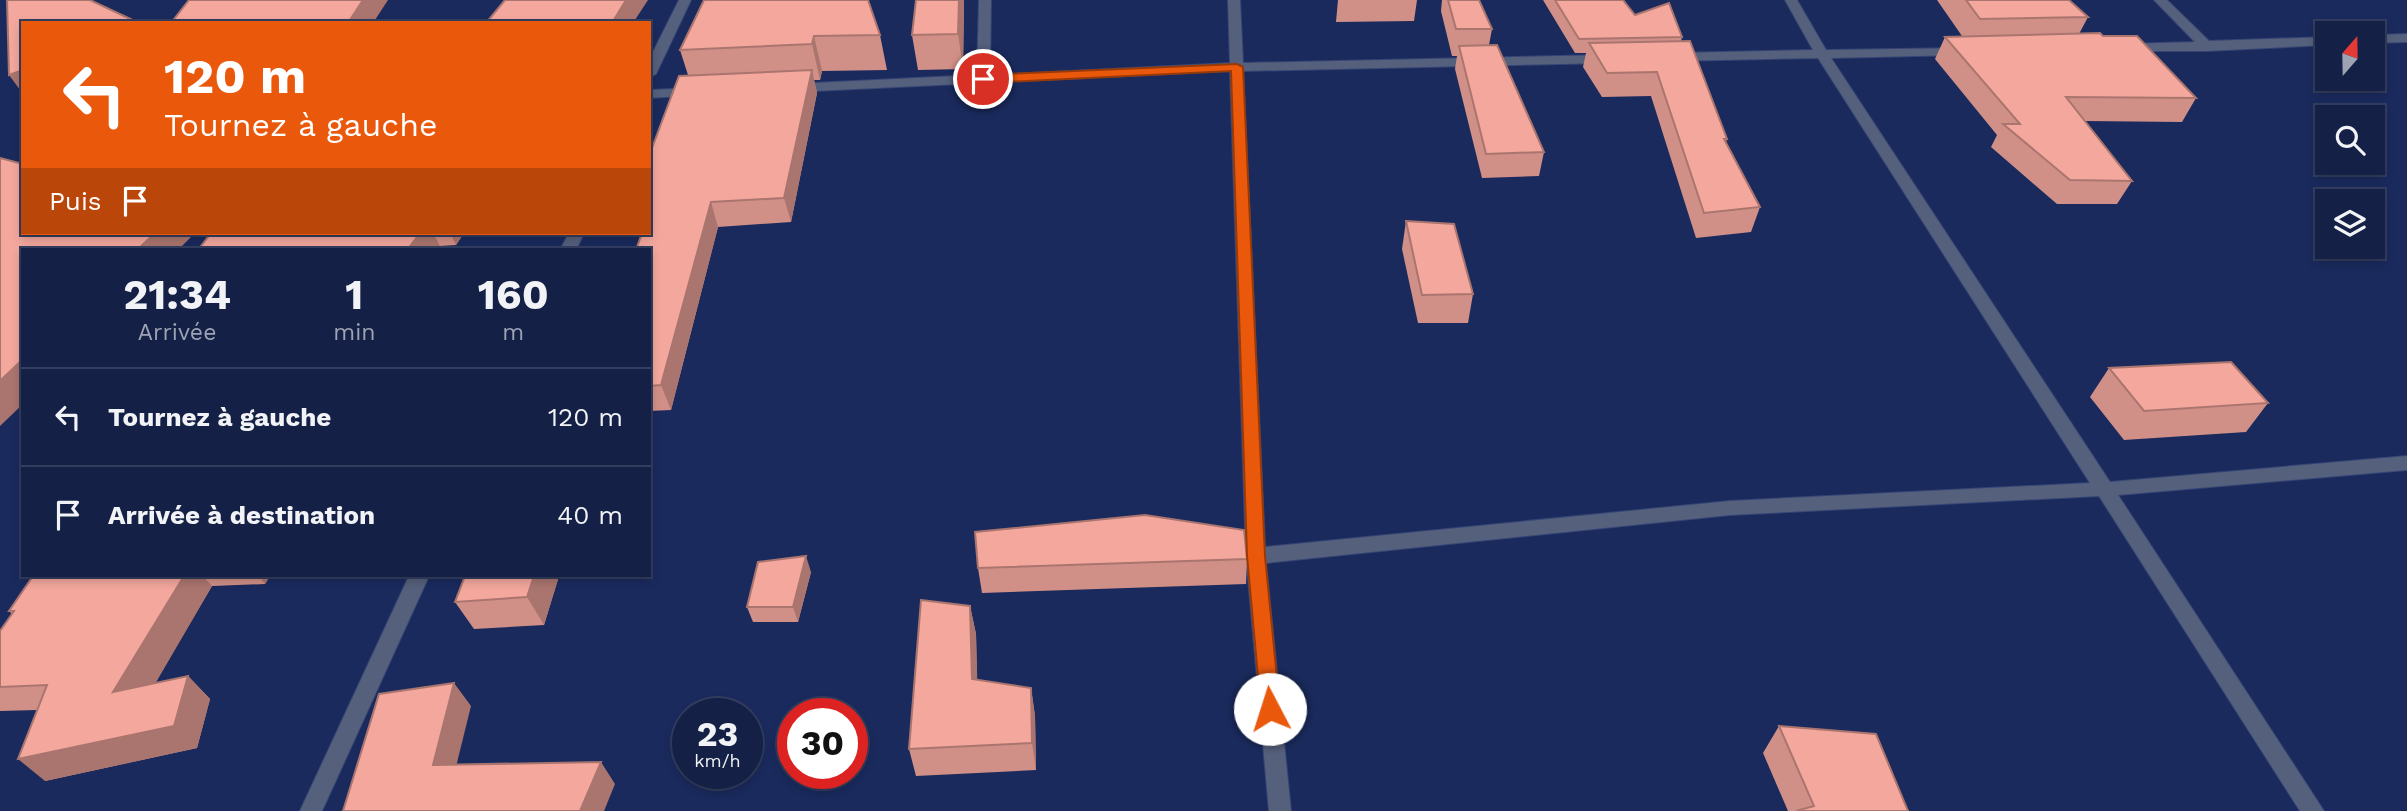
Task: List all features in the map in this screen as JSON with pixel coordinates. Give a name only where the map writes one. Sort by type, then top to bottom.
[{"type":"street","points":[[651,70],[685,0]]},
{"type":"street","points":[[983,79],[985,0]]},
{"type":"street","points":[[1234,0],[1256,556],[1280,811]]},
{"type":"street","points":[[1791,0],[1822,54],[2313,811]]},
{"type":"street","points":[[2160,0],[2207,47]]},
{"type":"street","points":[[2385,39],[2407,38]]},
{"type":"street","points":[[2111,48],[2315,42]]},
{"type":"street","points":[[1655,57],[1973,51]]},
{"type":"street","points":[[774,89],[1237,67],[1627,58]]},
{"type":"street","points":[[651,94],[705,92]]},
{"type":"street","points":[[1256,556],[1730,508],[2106,489],[2407,463]]},
{"type":"street","points":[[311,811],[419,577]]},
{"type":"building","points":[[7,0],[90,0],[135,21],[21,21],[21,71],[9,75]]},
{"type":"building","points":[[189,0],[363,0],[349,21],[173,21]]},
{"type":"building","points":[[505,0],[626,0],[613,21],[488,21]]},
{"type":"building","points":[[704,0],[868,0],[880,35],[814,36],[812,44],[680,50]]},
{"type":"building","points":[[916,0],[959,0],[958,34],[912,35]]},
{"type":"building","points":[[1448,0],[1479,0],[1492,29],[1456,29]]},
{"type":"building","points":[[1555,0],[1623,0],[1635,15],[1669,3],[1682,37],[1579,39]]},
{"type":"building","points":[[1966,0],[2069,0],[2088,17],[1980,19]]},
{"type":"building","points":[[2100,33],[2103,36],[2137,36],[2196,98],[2066,97],[2132,181],[2070,180],[2003,124],[2020,124],[1945,37]]},
{"type":"building","points":[[1690,41],[1727,139],[1724,139],[1760,207],[1704,213],[1657,72],[1607,73],[1589,43]]},
{"type":"building","points":[[1497,45],[1544,152],[1486,154],[1459,46]]},
{"type":"building","points":[[812,70],[784,198],[711,202],[661,385],[651,386],[651,248],[637,248],[641,235],[651,235],[651,151],[679,76]]},
{"type":"building","points":[[0,158],[21,163],[21,235],[153,235],[139,248],[21,248],[21,361],[0,381]]},
{"type":"building","points":[[1406,221],[1454,224],[1473,294],[1422,295]]},
{"type":"building","points":[[209,235],[418,235],[409,248],[200,248]]},
{"type":"building","points":[[2231,362],[2268,403],[2144,411],[2109,368]]},
{"type":"building","points":[[1145,515],[1244,530],[1247,559],[978,568],[975,532]]},
{"type":"building","points":[[806,556],[793,607],[747,607],[758,562]]},
{"type":"building","points":[[32,577],[183,577],[113,692],[188,676],[174,726],[18,759],[47,685],[0,687],[0,631],[14,611],[9,611]]},
{"type":"building","points":[[465,577],[534,577],[527,597],[455,602]]},
{"type":"building","points":[[921,600],[970,606],[972,679],[1031,688],[1032,743],[909,749]]},
{"type":"building","points":[[454,683],[433,765],[601,762],[580,811],[343,811],[379,694]]},
{"type":"building","points":[[1779,726],[1876,734],[1908,811],[1796,811],[1814,806]]},
{"type":"route","points":[[983,79],[1237,67],[1256,556],[1270,709]]}]
